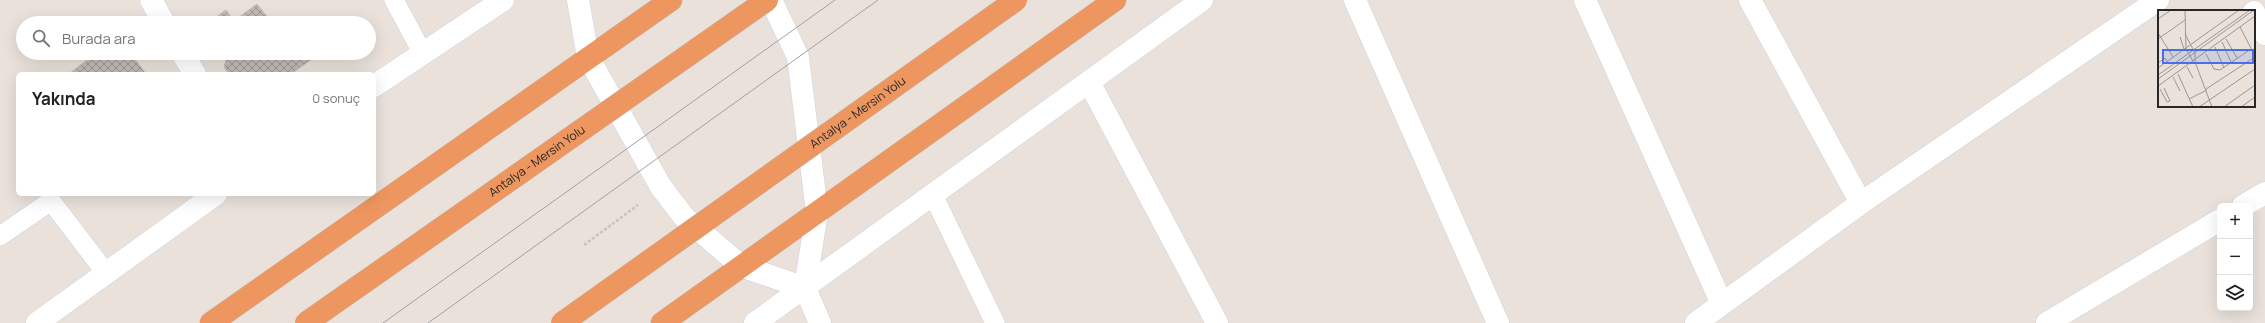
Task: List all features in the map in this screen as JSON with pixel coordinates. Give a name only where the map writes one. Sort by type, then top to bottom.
[{"type":"highway","points":[[211,323],[671,0]]},
{"type":"highway","name":"Antalya - Mersin Yolu","points":[[306,323],[767,0]]},
{"type":"highway","name":"Antalya - Mersin Yolu","points":[[562,323],[1016,0]]},
{"type":"highway","points":[[662,323],[1115,0]]},
{"type":"street","points":[[151,0],[160,16]]},
{"type":"street","points":[[376,85],[503,0]]},
{"type":"street","points":[[578,0],[588,57],[661,187],[684,217],[741,266],[805,288]]},
{"type":"street","points":[[771,0],[798,57],[817,212],[805,288],[820,323]]},
{"type":"street","points":[[755,323],[1202,0]]},
{"type":"street","points":[[1355,0],[1498,323]]},
{"type":"street","points":[[1585,0],[1722,304]]},
{"type":"street","points":[[1750,0],[1861,203]]},
{"type":"street","points":[[1696,323],[1861,203],[2158,0]]},
{"type":"street","points":[[186,60],[194,72]]},
{"type":"street","points":[[1089,82],[1217,323]]},
{"type":"street","points":[[2248,203],[2265,193]]},
{"type":"street","points":[[37,323],[213,196]]},
{"type":"street","points":[[2048,323],[2217,222]]},
{"type":"lane","points":[[394,0],[422,54]]},
{"type":"lane","points":[[933,195],[995,323]]},
{"type":"lane","points":[[0,236],[51,201],[106,273]]},
{"type":"path","points":[[584,245],[661,187]]},
{"type":"building","points":[[257,4],[266,16],[241,16]]},
{"type":"building","points":[[226,10],[230,16],[218,16]]},
{"type":"building","points":[[87,60],[135,60],[144,72],[72,72]]},
{"type":"building","points":[[226,60],[310,60],[294,72],[228,72],[224,67]]},
{"type":"tram line","points":[[383,323],[835,0]]},
{"type":"tram line","points":[[428,323],[878,0]]}]
